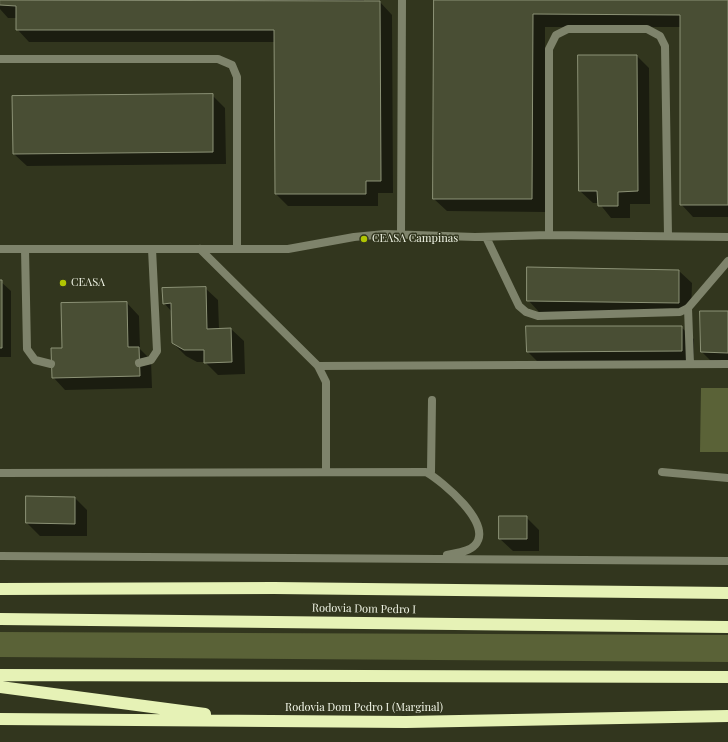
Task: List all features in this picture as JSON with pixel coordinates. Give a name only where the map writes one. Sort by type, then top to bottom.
[{"type":"highway","points":[[0,588],[282,588],[728,593]]},
{"type":"highway","name":"Rodovia Dom Pedro I","points":[[0,619],[728,627]]},
{"type":"highway","points":[[0,675],[728,677]]},
{"type":"highway","points":[[0,688],[259,721]]},
{"type":"highway","name":"Rodovia Dom Pedro I (Marginal)","points":[[0,719],[406,722],[728,716]]},
{"type":"lane","points":[[401,234],[402,0]]},
{"type":"lane","points":[[549,235],[549,49],[556,35],[568,29],[647,29],[660,36],[665,46],[668,236]]},
{"type":"lane","points":[[0,58],[218,59],[232,65],[237,77],[237,249]]},
{"type":"lane","points":[[0,249],[288,249],[354,237],[401,234],[486,237],[549,235],[728,237]]},
{"type":"lane","points":[[486,237],[520,306],[526,312],[538,316],[680,312],[688,308],[728,261]]},
{"type":"lane","points":[[26,249],[27,349],[35,360],[51,364]]},
{"type":"lane","points":[[139,363],[151,360],[157,351],[152,249]]},
{"type":"lane","points":[[200,249],[318,366],[326,382],[326,472]]},
{"type":"lane","points":[[688,308],[690,363]]},
{"type":"lane","points":[[318,366],[728,364]]},
{"type":"lane","points":[[431,472],[432,400]]},
{"type":"lane","points":[[0,473],[426,472],[436,478],[474,516],[479,527],[479,538],[475,546],[465,551],[434,558]]},
{"type":"lane","points":[[662,472],[728,478]]},
{"type":"lane","points":[[0,556],[728,561]]},
{"type":"green space","points":[[701,388],[728,388],[728,452],[700,452]]},
{"type":"green space","points":[[0,632],[728,635],[728,662],[0,657]]},
{"type":"building","points":[[0,0],[380,1],[381,181],[366,181],[366,194],[275,194],[274,30],[16,30],[16,6],[0,5]]},
{"type":"building","points":[[434,0],[728,0],[728,205],[680,205],[680,15],[533,14],[532,199],[433,199]]},
{"type":"building","points":[[578,55],[637,55],[638,191],[618,192],[618,206],[598,206],[597,191],[579,191]]},
{"type":"building","points":[[213,94],[213,152],[13,154],[12,96]]},
{"type":"building","points":[[527,267],[679,270],[679,303],[527,301]]},
{"type":"building","points":[[0,280],[2,280],[2,348],[0,348]]},
{"type":"building","points":[[206,287],[207,329],[231,328],[232,362],[204,363],[204,350],[184,350],[172,343],[171,303],[163,304],[162,288]]},
{"type":"building","points":[[127,302],[128,347],[139,347],[140,376],[52,378],[51,348],[62,348],[61,303]]},
{"type":"building","points":[[700,311],[728,311],[728,353],[701,352]]},
{"type":"building","points":[[526,326],[682,326],[682,351],[527,352]]},
{"type":"building","points":[[26,496],[75,497],[75,524],[26,523]]},
{"type":"building","points":[[499,516],[527,516],[527,539],[499,539]]},
{"type":"place","name":"CEASA Campinas","points":[[364,239]]},
{"type":"place","name":"CEASA","points":[[63,283]]}]
